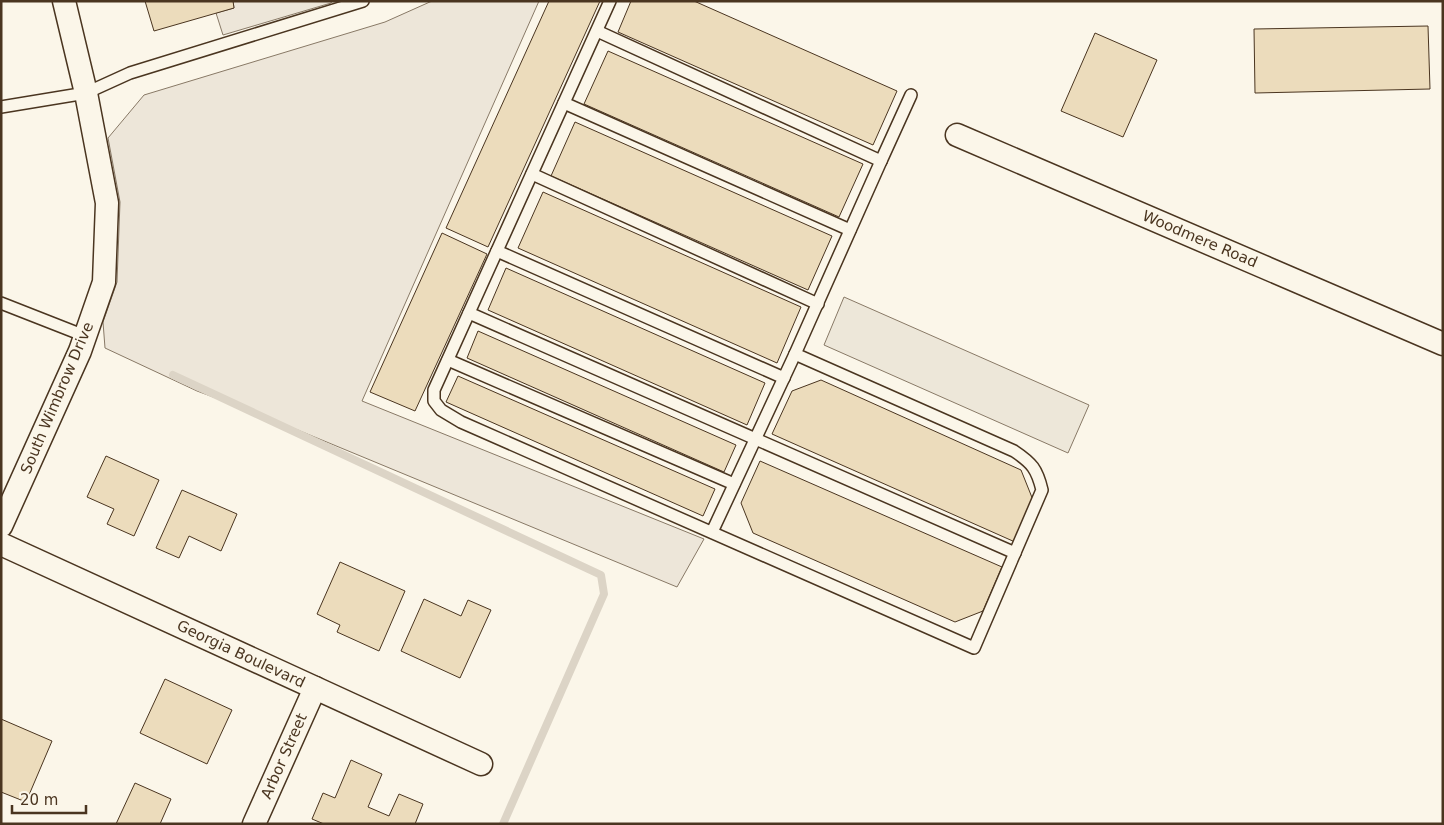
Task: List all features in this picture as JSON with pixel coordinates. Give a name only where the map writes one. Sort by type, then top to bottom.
[{"type":"street","name":"South Wimbrow Drive","points":[[1,526],[76,360],[104,282],[107,202],[86,93],[64,1]]},
{"type":"street","name":"Woodmere Road","points":[[957,135],[1443,344]]},
{"type":"street","name":"Georgia Boulevard","points":[[1,544],[481,764]]},
{"type":"street","name":"Arbor Street","points":[[254,824],[315,688]]},
{"type":"lane","points":[[1,107],[86,93],[130,73],[363,1]]},
{"type":"lane","points":[[610,1],[434,390],[434,401],[441,410],[461,422],[974,648],[1042,490],[1039,475],[1030,462],[1014,451],[795,354]]},
{"type":"lane","points":[[597,31],[881,162]]},
{"type":"lane","points":[[712,532],[818,304],[911,95]]},
{"type":"lane","points":[[564,103],[850,230]]},
{"type":"lane","points":[[532,174],[818,304]]},
{"type":"lane","points":[[497,251],[784,378]]},
{"type":"lane","points":[[1,303],[86,336]]},
{"type":"lane","points":[[469,313],[1015,553]]},
{"type":"lane","points":[[448,360],[734,484]]},
{"type":"shaded area","points":[[233,1],[332,1],[331,3],[223,35],[216,13],[234,8]]},
{"type":"shaded area","points":[[432,1],[539,1],[362,401],[704,539],[677,587],[259,414],[197,391],[105,348],[103,322],[117,282],[120,202],[108,138],[144,95],[385,22]]},
{"type":"shaded area","points":[[844,297],[1089,405],[1068,453],[824,345]]},
{"type":"building","points":[[145,1],[233,1],[234,8],[154,31]]},
{"type":"building","points":[[549,1],[600,1],[488,247],[446,228]]},
{"type":"building","points":[[631,1],[694,1],[897,91],[873,145],[618,32]]},
{"type":"building","points":[[1428,26],[1430,89],[1255,93],[1254,29]]},
{"type":"building","points":[[1095,33],[1157,60],[1123,137],[1061,111]]},
{"type":"building","points":[[608,51],[863,164],[839,217],[584,104]]},
{"type":"building","points":[[575,122],[832,236],[808,290],[551,176]]},
{"type":"building","points":[[543,192],[801,307],[777,363],[518,248]]},
{"type":"building","points":[[442,233],[487,254],[415,411],[370,392]]},
{"type":"building","points":[[506,268],[765,383],[747,425],[488,310]]},
{"type":"building","points":[[478,331],[736,445],[724,472],[467,358]]},
{"type":"building","points":[[458,376],[715,489],[703,516],[446,402]]},
{"type":"building","points":[[821,380],[1021,470],[1033,500],[1015,542],[772,434],[792,391]]},
{"type":"building","points":[[106,456],[159,480],[134,536],[107,524],[114,509],[87,497]]},
{"type":"building","points":[[760,461],[1002,567],[983,611],[955,622],[753,533],[741,503]]},
{"type":"building","points":[[182,490],[237,514],[221,551],[189,536],[179,558],[156,548]]},
{"type":"building","points":[[340,562],[405,591],[379,651],[337,632],[340,625],[317,614]]},
{"type":"building","points":[[424,599],[461,616],[468,600],[491,610],[460,678],[401,651]]},
{"type":"building","points":[[165,679],[232,710],[207,764],[140,733]]},
{"type":"building","points":[[1,719],[52,741],[26,802],[1,792]]},
{"type":"building","points":[[351,760],[382,774],[368,807],[389,816],[399,794],[423,804],[415,824],[324,824],[312,819],[323,793],[335,798]]},
{"type":"building","points":[[135,783],[171,799],[160,824],[116,824]]},
{"type":"waterway","points":[[173,375],[601,575],[604,594],[503,824]]}]
